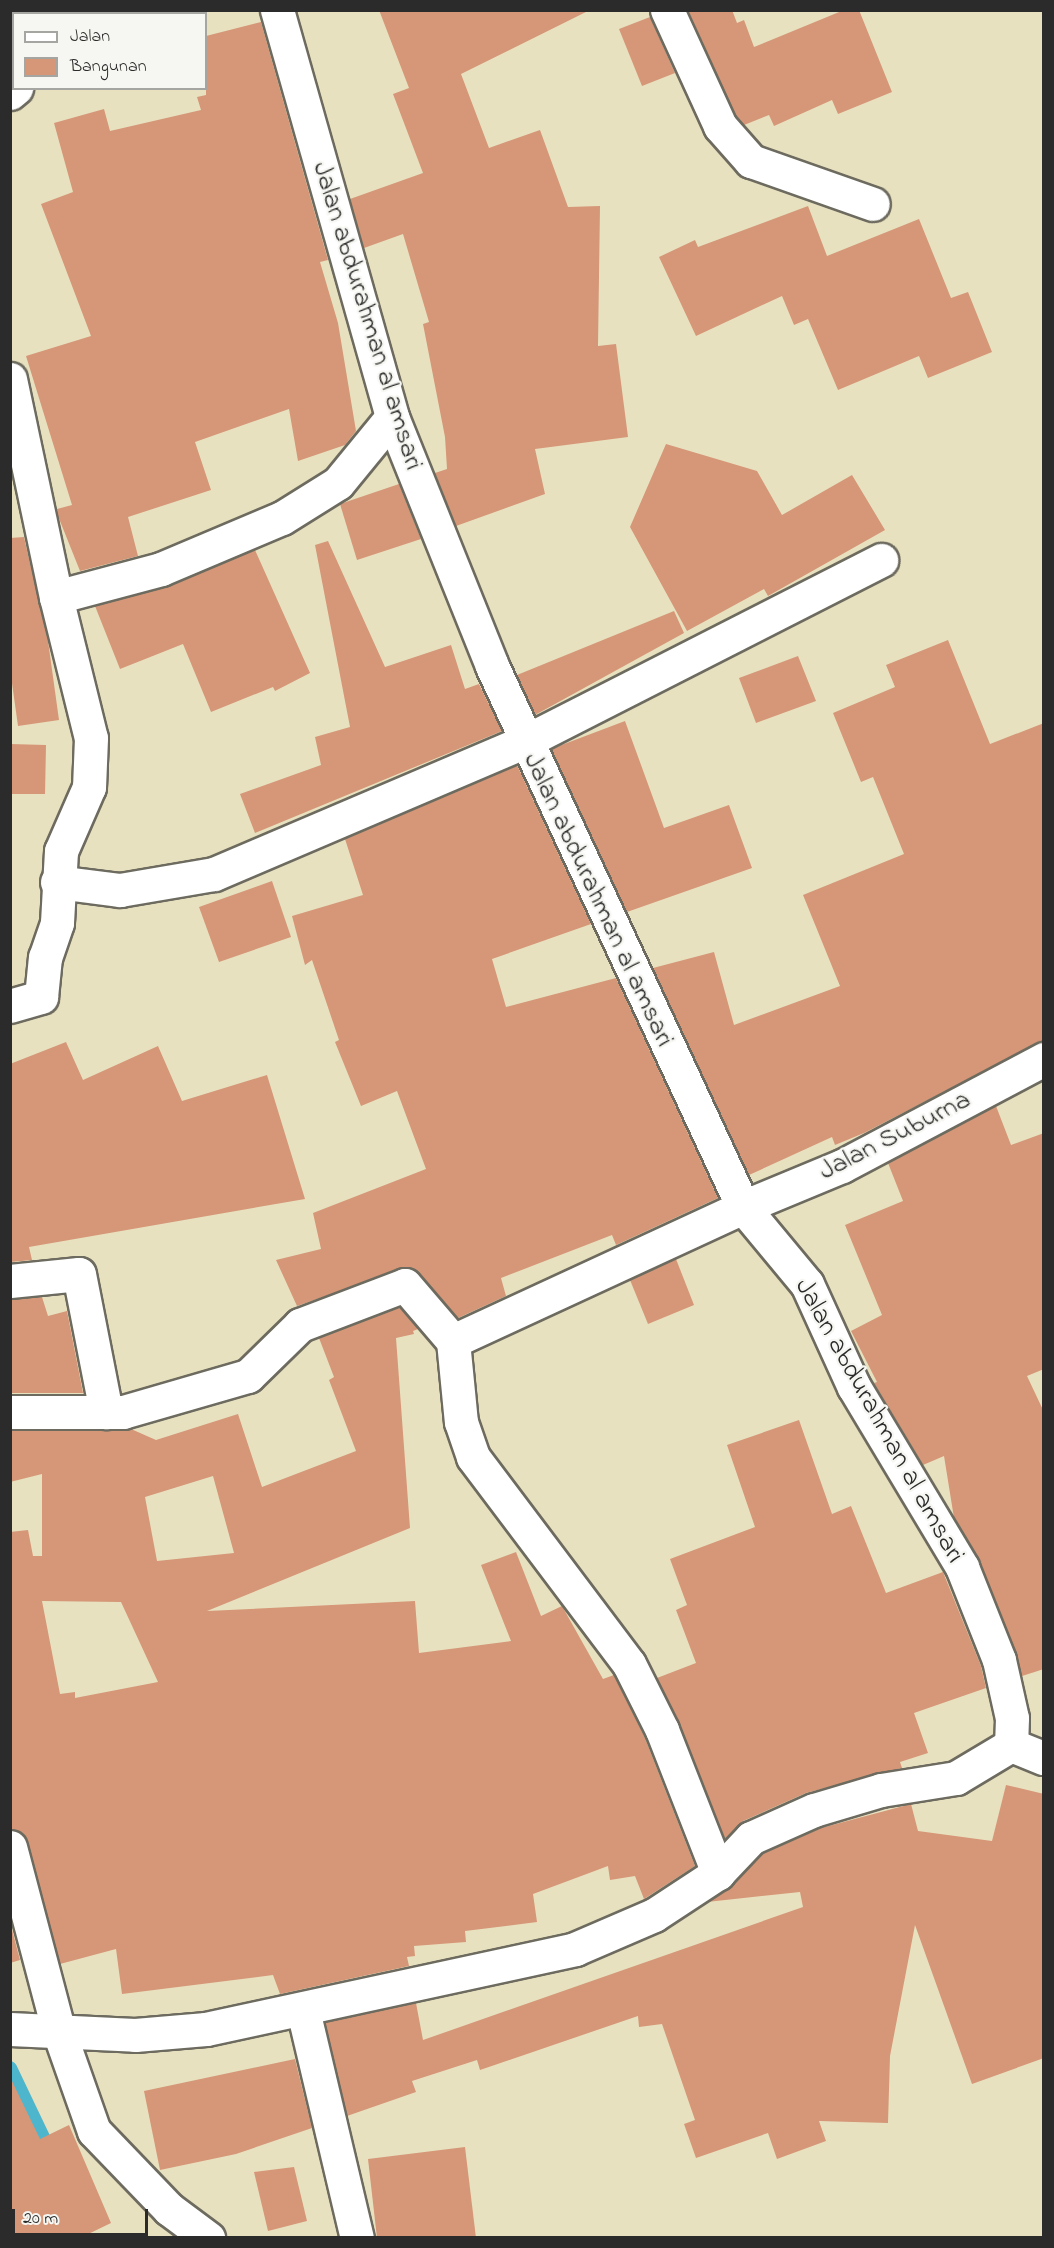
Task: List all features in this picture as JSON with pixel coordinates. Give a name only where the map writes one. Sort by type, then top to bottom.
[{"type":"street","name":"Jalan abdurahman al amsari","points":[[277,10],[392,417],[524,742],[743,1207],[807,1284],[855,1387],[962,1567],[999,1660],[1012,1718],[1011,1745]]},
{"type":"street","points":[[667,10],[720,126],[751,161],[873,204]]},
{"type":"street","points":[[10,379],[23,495],[56,597],[91,738],[89,787],[61,850],[57,882],[57,923],[45,957],[41,997],[10,1006]]},
{"type":"street","points":[[56,597],[161,569],[282,518],[338,483],[392,417]]},
{"type":"street","points":[[57,882],[120,890],[214,874],[524,742],[881,560]]},
{"type":"street","name":"Jalan Suburna","points":[[453,1341],[743,1207],[842,1166],[1044,1059]]},
{"type":"street","points":[[10,1281],[79,1274],[106,1412]]},
{"type":"street","points":[[10,1412],[123,1412],[248,1376],[300,1325],[405,1285],[453,1341],[461,1422],[472,1457],[629,1664],[662,1730],[718,1873]]},
{"type":"street","points":[[10,2029],[58,2029],[135,2036],[206,2029],[303,2010],[575,1949],[654,1915],[718,1873],[751,1838],[793,1820],[881,1790],[956,1778],[1011,1745],[1044,1758]]},
{"type":"street","points":[[10,1847],[58,2029],[94,2131],[194,2233]]},
{"type":"street","points":[[303,2010],[357,2238]]},
{"type":"building","points":[[379,10],[590,10],[461,74],[489,148],[540,130],[568,207],[600,206],[598,346],[616,344],[628,437],[535,449],[545,494],[456,526],[435,473],[447,469],[445,437],[423,324],[429,322],[403,234],[364,248],[350,199],[423,173],[393,94],[409,88]]},
{"type":"building","points":[[688,10],[732,10],[737,23],[744,20],[754,47],[844,10],[859,10],[892,92],[838,114],[832,100],[774,126],[769,115],[744,125],[736,116]]},
{"type":"building","points":[[650,17],[675,73],[642,86],[619,29]]},
{"type":"building","points":[[261,22],[328,260],[320,262],[338,323],[356,431],[345,445],[298,461],[289,409],[195,442],[211,490],[128,517],[138,556],[80,571],[57,509],[72,505],[26,356],[91,336],[41,204],[73,192],[54,123],[104,109],[110,131],[201,110],[197,97],[206,95],[207,90],[207,36]]},
{"type":"building","points":[[808,206],[827,256],[919,219],[951,298],[968,292],[992,352],[928,378],[919,356],[838,390],[808,319],[794,325],[782,296],[696,336],[659,257],[695,240],[698,247]]},
{"type":"building","points":[[666,444],[757,471],[782,515],[852,475],[885,530],[768,596],[764,589],[687,631],[630,527]]},
{"type":"building","points":[[399,484],[421,539],[357,560],[340,504]]},
{"type":"building","points":[[24,537],[48,641],[59,720],[18,726],[10,669],[10,538]]},
{"type":"building","points":[[328,541],[385,667],[451,645],[465,689],[479,684],[502,731],[255,833],[240,794],[321,765],[315,737],[350,727],[315,545]]},
{"type":"building","points":[[255,550],[310,673],[275,691],[273,687],[211,712],[183,644],[120,669],[95,606],[168,586]]},
{"type":"building","points":[[674,611],[684,633],[535,715],[517,675]]},
{"type":"building","points":[[948,640],[990,744],[1044,723],[1044,1040],[864,1133],[835,1145],[832,1137],[749,1175],[653,968],[714,952],[734,1025],[840,986],[803,895],[904,854],[873,777],[861,782],[833,713],[895,687],[886,665]]},
{"type":"building","points":[[798,656],[816,701],[756,723],[739,678]]},
{"type":"building","points":[[625,721],[664,828],[729,805],[752,868],[627,912],[551,749]]},
{"type":"building","points":[[10,744],[46,745],[45,794],[10,794]]},
{"type":"building","points":[[517,765],[591,924],[492,959],[506,1007],[616,978],[718,1198],[616,1245],[612,1235],[501,1278],[506,1296],[458,1318],[419,1273],[409,1267],[297,1306],[276,1260],[321,1249],[313,1213],[426,1169],[397,1091],[361,1106],[335,1042],[339,1040],[312,960],[305,965],[292,916],[363,895],[345,839]]},
{"type":"building","points":[[272,881],[291,937],[219,962],[199,907]]},
{"type":"building","points":[[66,1042],[83,1080],[158,1046],[182,1101],[267,1075],[305,1199],[29,1247],[32,1260],[10,1262],[10,1064]]},
{"type":"building","points":[[996,1106],[1011,1145],[1044,1133],[1044,1369],[1027,1376],[1044,1412],[1044,1669],[1022,1676],[979,1560],[954,1518],[944,1456],[923,1465],[874,1383],[877,1382],[851,1331],[882,1315],[845,1225],[903,1201],[888,1163]]},
{"type":"building","points":[[676,1259],[694,1305],[648,1324],[630,1280]]},
{"type":"building","points":[[42,1297],[48,1316],[67,1311],[83,1393],[10,1393],[10,1300]]},
{"type":"building","points":[[399,1307],[418,1329],[413,1331],[414,1334],[396,1338],[410,1528],[207,1611],[415,1601],[419,1653],[511,1641],[481,1565],[516,1552],[541,1616],[562,1606],[603,1679],[614,1675],[645,1738],[695,1866],[644,1899],[635,1876],[610,1880],[608,1866],[533,1894],[537,1922],[465,1931],[466,1942],[414,1946],[415,1956],[407,1957],[409,1966],[280,1994],[273,1975],[122,1994],[116,1949],[60,1964],[28,1842],[23,1833],[10,1829],[10,1532],[28,1530],[33,1556],[42,1556],[42,1474],[10,1482],[10,1431],[131,1429],[156,1440],[238,1414],[262,1487],[356,1451],[329,1380],[334,1377],[319,1338]],"holes":[[[213,1476],[234,1553],[157,1561],[145,1497]],[[42,1601],[121,1602],[158,1682],[75,1698],[75,1692],[60,1694]]]},
{"type":"building","points":[[799,1420],[832,1514],[851,1506],[886,1593],[943,1572],[981,1666],[986,1688],[914,1713],[928,1753],[900,1762],[902,1768],[806,1793],[743,1821],[725,1839],[679,1723],[657,1678],[696,1663],[676,1610],[687,1605],[670,1559],[755,1527],[727,1445]]},
{"type":"building","points":[[1006,1785],[1044,1794],[1044,2058],[972,2084],[915,1925],[890,2056],[888,2123],[819,2121],[826,2141],[777,2159],[768,2133],[696,2158],[684,2124],[695,2120],[662,2024],[639,2027],[638,2016],[480,2070],[477,2060],[412,2081],[416,2092],[347,2116],[325,2022],[416,2003],[423,2040],[803,1907],[800,1892],[707,1902],[731,1886],[762,1854],[821,1828],[911,1804],[918,1831],[992,1841]]},
{"type":"building","points":[[10,1922],[20,1960],[10,1963]]},
{"type":"building","points":[[295,2059],[312,2128],[236,2154],[160,2170],[144,2091]]},
{"type":"building","points":[[10,2077],[40,2139],[69,2125],[111,2223],[80,2238],[10,2238]]},
{"type":"building","points":[[465,2147],[476,2238],[377,2238],[368,2159]]},
{"type":"building","points":[[294,2167],[307,2221],[268,2231],[254,2172]]},
{"type":"waterway","points":[[10,2068],[51,2154]]}]
